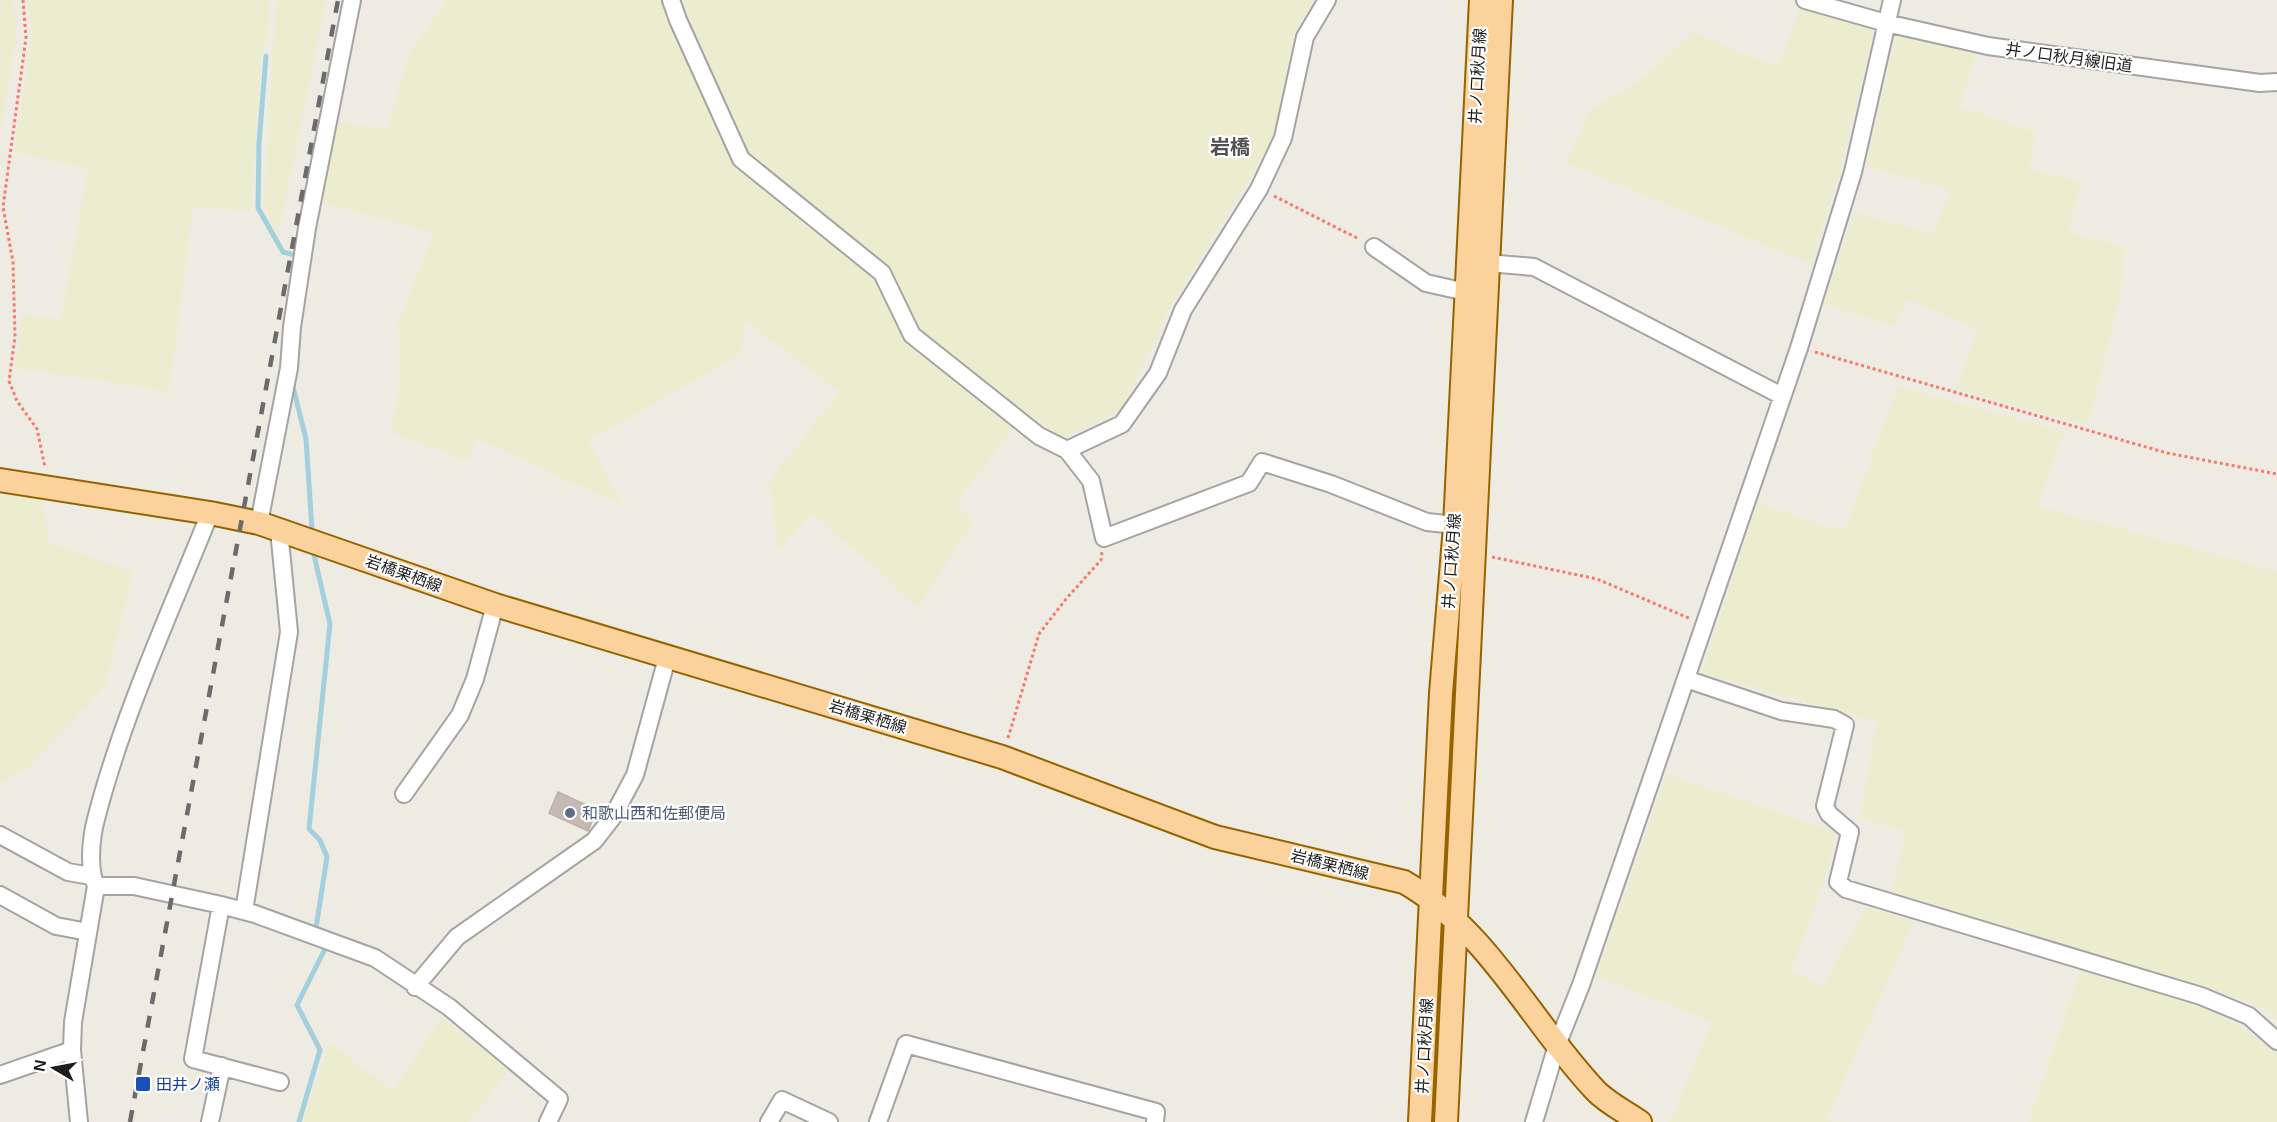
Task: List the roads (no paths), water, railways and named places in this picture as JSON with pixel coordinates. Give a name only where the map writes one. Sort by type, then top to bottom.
[{"type":"main road","name":"井ノ口秋月線","points":[[1446,1122],[1472,554],[1464,526],[1466,292],[1481,0]]},
{"type":"main road","name":"井ノ口秋月線","points":[[1420,1122],[1441,693],[1464,526],[1487,263],[1501,0]]},
{"type":"main road","name":"岩橋栗栖線","points":[[0,480],[210,513],[269,527],[495,605],[1002,757],[1215,837],[1404,882],[1431,897],[1474,937],[1557,1045],[1597,1092],[1641,1122]]},
{"type":"street","points":[[244,911],[289,632],[269,527],[290,368],[292,327],[307,228],[352,0]]},
{"type":"street","points":[[671,0],[741,159],[882,273],[912,335],[1039,436],[1067,450],[1091,481],[1104,538],[1249,483],[1262,462],[1331,484],[1427,522],[1464,526]]},
{"type":"street","points":[[1067,450],[1122,424],[1158,373],[1183,310],[1259,189],[1283,138],[1305,37],[1327,0]]},
{"type":"street","name":"井ノ口秋月線旧道","points":[[1804,0],[1886,23],[1988,46],[2260,83],[2277,82]]},
{"type":"street","points":[[1534,1122],[1557,1045],[1581,985],[1798,348],[1853,172],[1892,0]]},
{"type":"street","points":[[1374,247],[1426,283],[1466,292]]},
{"type":"street","points":[[1487,263],[1534,267],[1782,396]]},
{"type":"street","points":[[79,1122],[72,1050],[73,1022],[94,881],[95,821],[126,726],[210,513]]},
{"type":"street","points":[[404,794],[460,715],[475,679],[495,605]]},
{"type":"street","points":[[415,987],[457,937],[594,841],[612,818],[635,775],[667,658]]},
{"type":"street","points":[[1686,678],[1781,711],[1834,719],[1845,726],[1826,806],[1829,814],[1850,832],[1838,882],[1846,889],[2201,996],[2249,1016],[2277,1041]]},
{"type":"street","points":[[0,835],[68,872],[94,881],[135,886],[244,911],[375,958],[415,987],[449,1007],[559,1100],[548,1122]]},
{"type":"street","points":[[0,895],[56,926],[88,932]]},
{"type":"street","points":[[221,905],[193,1059],[280,1082]]},
{"type":"street","points":[[878,1122],[906,1044],[1156,1112],[1155,1122]]},
{"type":"street","points":[[0,1076],[72,1050]]},
{"type":"street","points":[[210,1122],[222,1066]]},
{"type":"street","points":[[769,1122],[782,1101],[829,1122]]},
{"type":"waterway","points":[[266,56],[259,143],[258,208],[283,252],[299,256]]},
{"type":"waterway","points":[[292,383],[306,439],[312,529]]},
{"type":"waterway","points":[[314,555],[330,624],[309,829],[320,840],[327,857],[316,928],[321,931]]},
{"type":"waterway","points":[[299,1122],[320,1050],[297,1005],[328,943]]},
{"type":"railway","points":[[130,1122],[338,0]]},
{"type":"place","name":"和歌山西和佐郵便局","points":[[570,813]]},
{"type":"place","name":"田井ノ瀬","points":[[143,1084]]},
{"type":"district","name":"岩橋","points":[[1230,147]]}]
